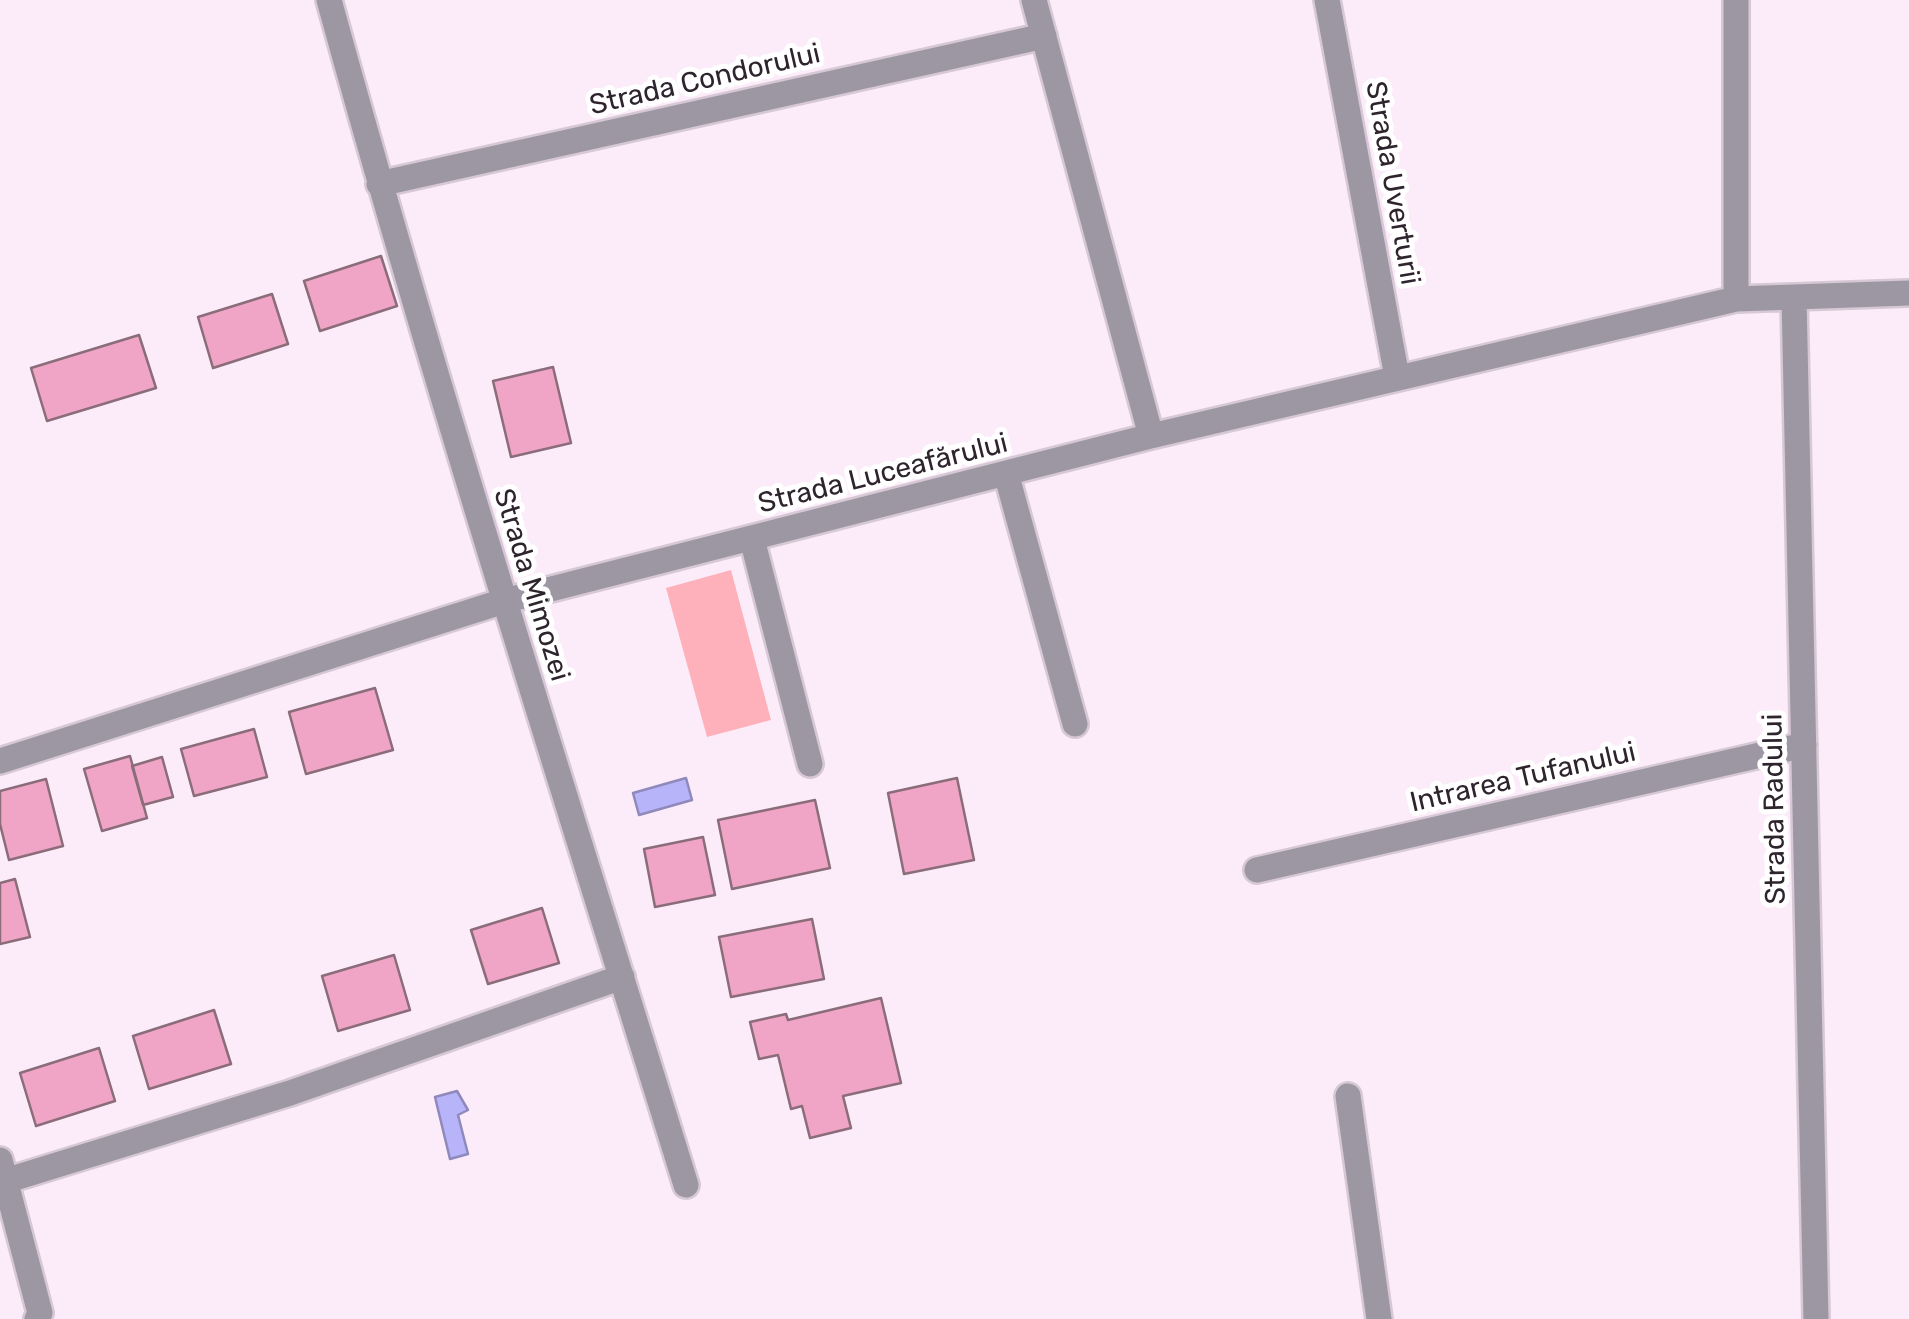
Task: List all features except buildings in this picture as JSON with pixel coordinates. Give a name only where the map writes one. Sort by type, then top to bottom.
[{"type":"street","name":"Strada Mimozei","points":[[329,0],[504,601],[686,1185]]},
{"type":"street","points":[[1034,0],[1151,436]]},
{"type":"street","name":"Strada Uverturii","points":[[1327,0],[1397,377]]},
{"type":"street","points":[[1736,0],[1736,299]]},
{"type":"street","name":"Strada Condorului","points":[[380,184],[1044,36]]},
{"type":"street","name":"Strada Luceafărului","points":[[0,761],[504,601],[1151,436],[1736,299],[1909,293]]},
{"type":"street","name":"Strada Radului","points":[[1794,297],[1816,1319]]},
{"type":"street","points":[[1006,473],[1076,724]]},
{"type":"street","points":[[752,539],[810,764]]},
{"type":"street","name":"Intrarea Tufanului","points":[[1256,870],[1804,745]]},
{"type":"street","points":[[37,1319],[40,1313],[3,1170],[290,1092],[622,978]]},
{"type":"street","points":[[1348,1096],[1380,1319]]},
{"type":"shaded area","points":[[731,570],[771,720],[707,737],[666,588]]},
{"type":"shaded area","points":[[686,778],[692,800],[639,815],[633,793]]},
{"type":"shaded area","points":[[457,1091],[468,1110],[458,1115],[468,1154],[450,1159],[435,1097]]}]
